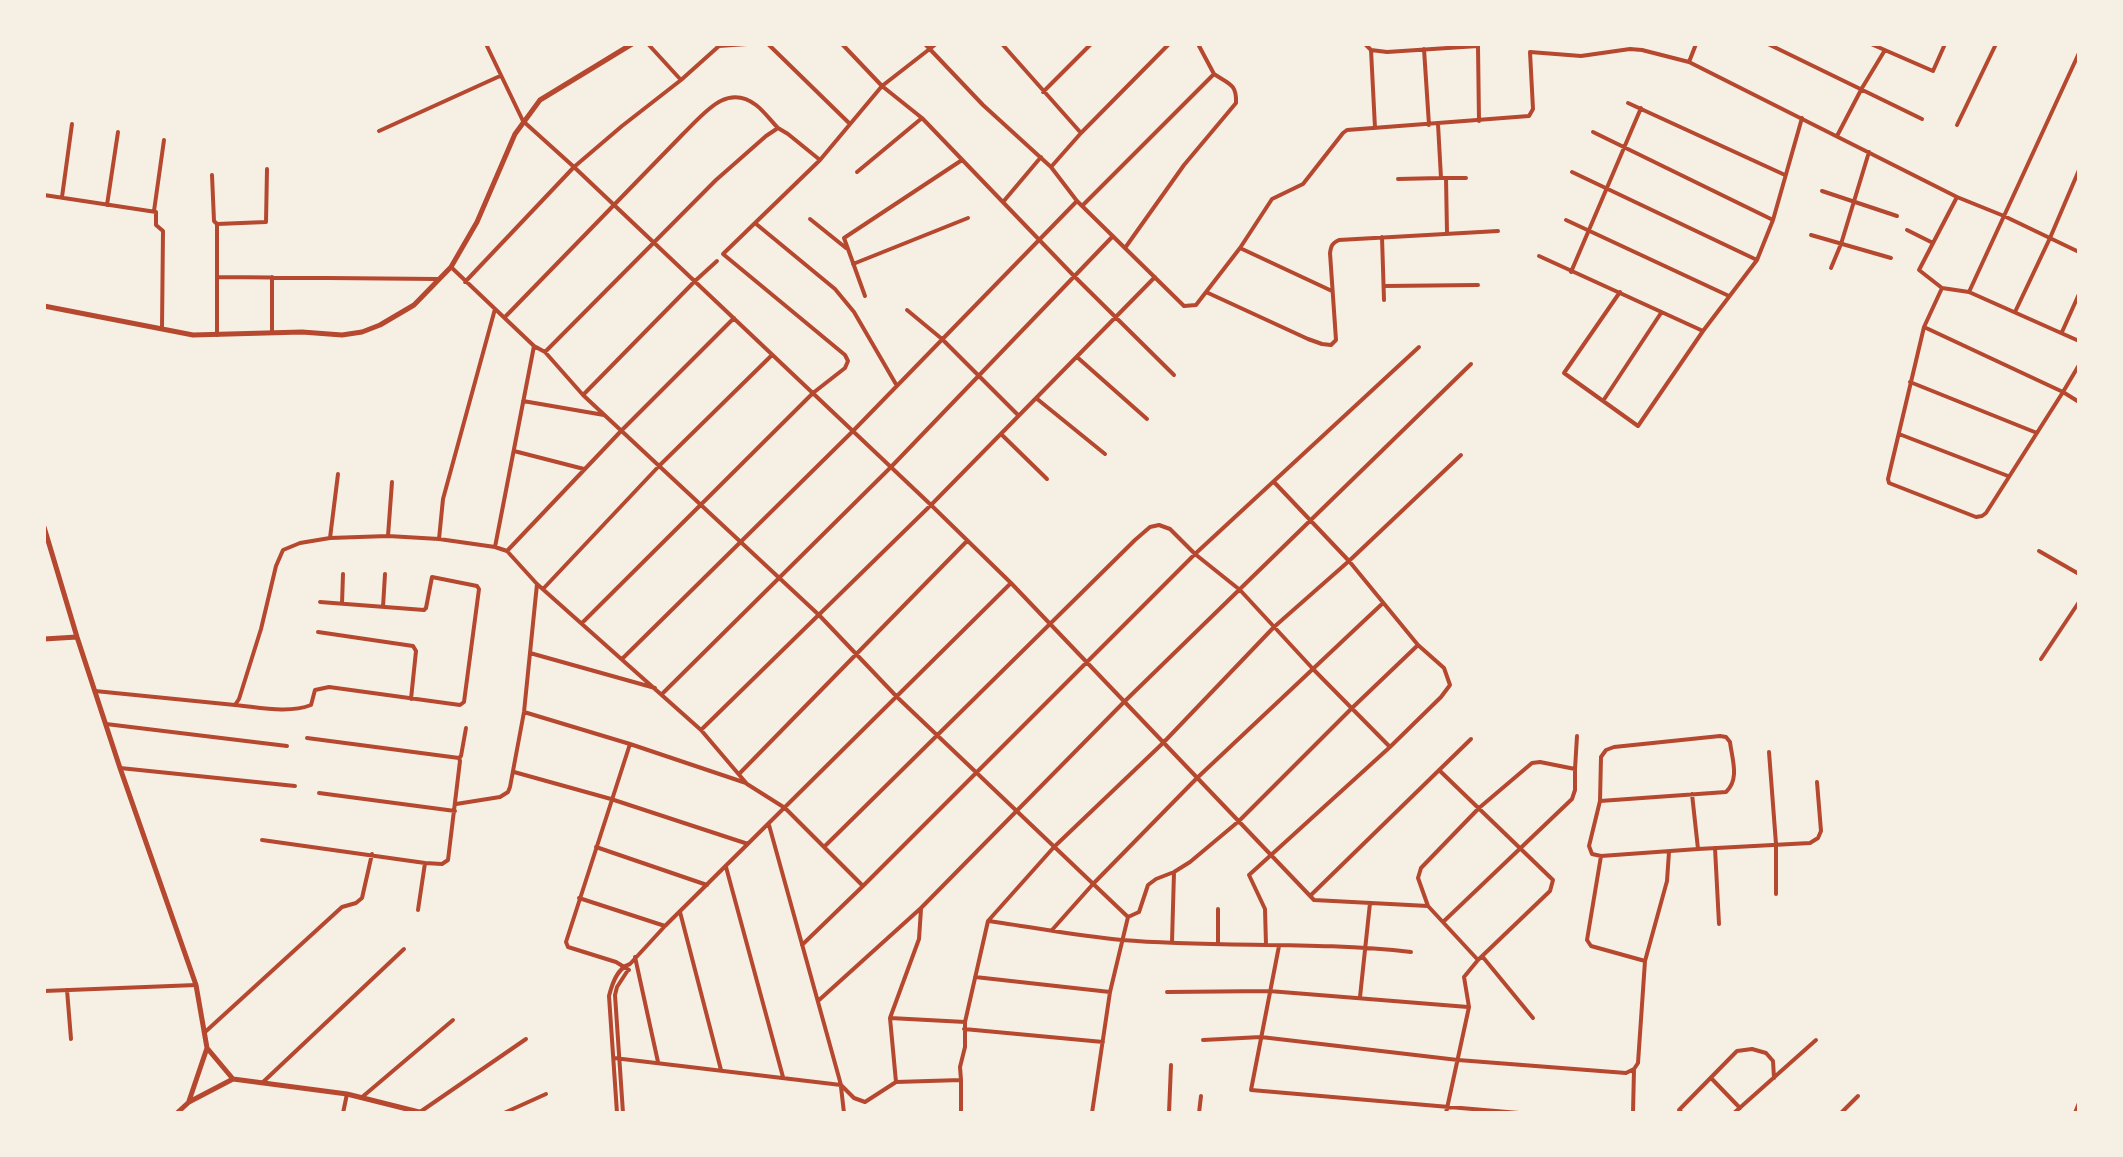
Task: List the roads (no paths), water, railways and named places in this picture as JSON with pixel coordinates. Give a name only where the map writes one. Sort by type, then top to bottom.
[{"type":"street","points":[[486,44],[523,121],[1011,583],[1314,900],[1428,906]]},
{"type":"street","points":[[44,306],[193,335],[272,332],[342,335],[380,325],[414,305],[451,267],[477,222],[515,134],[540,100],[632,44]]},
{"type":"street","points":[[648,44],[681,80]]},
{"type":"street","points":[[465,282],[574,167],[622,126],[719,46],[747,44]]},
{"type":"street","points":[[768,44],[850,124]]},
{"type":"street","points":[[842,44],[882,86],[922,118],[1174,375]]},
{"type":"street","points":[[925,44],[983,105],[1051,167],[1077,201],[1184,306],[1196,305],[1240,248],[1272,199],[1303,184],[1343,133],[1351,129],[1529,116],[1533,109],[1530,52],[1581,56],[1630,49],[1689,62],[1957,197],[2079,252]]},
{"type":"street","points":[[582,623],[813,393],[845,368],[848,361],[845,355],[723,254],[820,160],[882,86],[936,44]]},
{"type":"street","points":[[1002,44],[1081,133]]},
{"type":"street","points":[[1077,44],[1084,51]]},
{"type":"street","points":[[1043,92],[1091,44]]},
{"type":"street","points":[[1051,167],[1169,44]]},
{"type":"street","points":[[1125,248],[1184,165],[1236,103],[1234,87],[1214,74],[1198,44]]},
{"type":"street","points":[[1365,44],[1371,50],[1387,52],[1478,46],[1479,121]]},
{"type":"street","points":[[1689,62],[1696,44]]},
{"type":"street","points":[[1768,44],[1922,119]]},
{"type":"street","points":[[1871,44],[1933,71],[1945,44]]},
{"type":"street","points":[[1957,125],[1996,44]]},
{"type":"street","points":[[1424,49],[1429,125]]},
{"type":"street","points":[[1371,50],[1375,128]]},
{"type":"street","points":[[1837,136],[1885,50]]},
{"type":"street","points":[[1969,292],[2079,53]]},
{"type":"street","points":[[1082,206],[1214,74]]},
{"type":"street","points":[[379,131],[501,75]]},
{"type":"street","points":[[505,317],[683,134],[727,96],[740,97],[755,104],[778,128],[820,160]]},
{"type":"street","points":[[1628,103],[1785,175]]},
{"type":"street","points":[[1571,272],[1641,108]]},
{"type":"street","points":[[857,172],[922,118]]},
{"type":"street","points":[[1620,292],[1564,373],[1638,426],[1703,331],[1757,260],[1773,220],[1802,118]]},
{"type":"street","points":[[62,197],[72,124]]},
{"type":"street","points":[[1438,124],[1447,233]]},
{"type":"street","points":[[545,352],[716,180],[778,128]]},
{"type":"street","points":[[107,205],[118,132]]},
{"type":"street","points":[[1593,132],[1773,220]]},
{"type":"street","points":[[162,330],[163,231],[156,225],[154,211],[164,140]]},
{"type":"street","points":[[1831,268],[1869,152]]},
{"type":"street","points":[[1003,202],[1041,157]]},
{"type":"street","points":[[865,296],[844,238],[962,160]]},
{"type":"street","points":[[217,224],[266,222],[267,169]]},
{"type":"street","points":[[2015,312],[2079,170]]},
{"type":"street","points":[[1572,172],[1757,260]]},
{"type":"street","points":[[212,175],[214,221],[217,224],[217,335]]},
{"type":"street","points":[[1398,179],[1466,178]]},
{"type":"street","points":[[1822,191],[1897,216]]},
{"type":"street","points":[[44,195],[154,211]]},
{"type":"street","points":[[1957,197],[1919,270],[1942,288],[1969,292],[2079,341]]},
{"type":"street","points":[[622,659],[853,431],[1077,201]]},
{"type":"street","points":[[853,264],[968,218]]},
{"type":"street","points":[[810,219],[848,250]]},
{"type":"street","points":[[1566,220],[1729,296]]},
{"type":"street","points":[[755,223],[835,289],[854,312],[897,386]]},
{"type":"street","points":[[1907,230],[1933,243]]},
{"type":"street","points":[[1206,292],[1308,339],[1331,345],[1336,340],[1330,253],[1334,242],[1498,231]]},
{"type":"street","points":[[1811,235],[1891,258]]},
{"type":"street","points":[[662,694],[891,467],[1113,236]]},
{"type":"street","points":[[1382,237],[1384,300]]},
{"type":"street","points":[[1240,248],[1332,291]]},
{"type":"street","points":[[1539,256],[1703,331]]},
{"type":"street","points":[[583,395],[717,261]]},
{"type":"street","points":[[451,267],[534,346],[545,352],[583,395],[819,615],[897,697],[1128,917]]},
{"type":"street","points":[[217,277],[440,279]]},
{"type":"street","points":[[272,277],[272,332]]},
{"type":"street","points":[[701,730],[931,505],[1155,277]]},
{"type":"street","points":[[1384,286],[1478,285]]},
{"type":"street","points":[[1942,288],[1924,327],[1889,483],[1976,517],[1982,516],[2079,365]]},
{"type":"street","points":[[2062,332],[2079,294]]},
{"type":"street","points":[[439,539],[443,499],[495,309]]},
{"type":"street","points":[[907,310],[942,339],[1018,416]]},
{"type":"street","points":[[1603,401],[1661,313]]},
{"type":"street","points":[[507,551],[734,318]]},
{"type":"street","points":[[1924,327],[2079,402]]},
{"type":"street","points":[[495,547],[534,346]]},
{"type":"street","points":[[802,945],[1195,554],[1419,347]]},
{"type":"street","points":[[543,589],[659,466],[772,355]]},
{"type":"street","points":[[1077,357],[1147,419]]},
{"type":"street","points":[[818,1001],[921,908],[1124,702],[1471,364]]},
{"type":"street","points":[[1910,382],[2037,433]]},
{"type":"street","points":[[1036,398],[1105,454]]},
{"type":"street","points":[[523,401],[605,415]]},
{"type":"street","points":[[1001,434],[1047,479]]},
{"type":"street","points":[[1899,434],[2008,476]]},
{"type":"street","points":[[514,451],[584,469]]},
{"type":"street","points":[[961,1113],[960,1067],[965,1047],[964,1029],[988,921],[1054,847],[1163,743],[1274,627],[1461,455]]},
{"type":"street","points":[[330,538],[338,474]]},
{"type":"street","points":[[388,536],[392,482]]},
{"type":"street","points":[[1266,945],[1265,909],[1249,875],[1390,747],[1450,685],[1444,668],[1418,645],[1349,561],[1274,482]]},
{"type":"street","points":[[824,847],[1049,623],[1150,527],[1159,525],[1170,529],[1195,554],[1240,590],[1390,747]]},
{"type":"street","points":[[44,527],[120,768],[196,985],[207,1048],[233,1079]]},
{"type":"street","points":[[235,705],[257,644],[276,566],[283,550],[300,543],[330,538],[388,536],[495,547],[507,551],[537,584],[701,730],[747,784]]},
{"type":"street","points":[[739,774],[968,541]]},
{"type":"street","points":[[2039,551],[2079,574]]},
{"type":"street","points":[[342,604],[343,574]]},
{"type":"street","points":[[383,607],[385,574]]},
{"type":"street","points":[[95,691],[281,709],[307,707],[311,705],[315,690],[329,687],[460,705],[464,702],[478,587],[432,577],[426,610],[320,602]]},
{"type":"street","points":[[623,1113],[609,996],[612,984],[665,926],[1011,583]]},
{"type":"street","points":[[456,804],[505,795],[510,787],[524,712],[537,584]]},
{"type":"street","points":[[2041,659],[2079,602]]},
{"type":"street","points":[[1052,930],[1197,778],[1383,603]]},
{"type":"street","points":[[318,632],[413,646],[416,651],[411,699]]},
{"type":"street","points":[[44,639],[77,637]]},
{"type":"street","points":[[1128,917],[1139,912],[1148,885],[1190,862],[1239,821],[1418,645]]},
{"type":"street","points":[[530,653],[655,689]]},
{"type":"street","points":[[524,712],[747,784],[785,808],[863,886]]},
{"type":"street","points":[[106,724],[287,746]]},
{"type":"street","points":[[262,840],[442,864],[448,860],[459,758],[466,728]]},
{"type":"street","points":[[1443,922],[1572,799],[1577,736]]},
{"type":"street","points":[[1600,801],[1726,792],[1735,779],[1730,742],[1726,737],[1606,750],[1601,757],[1600,801],[1589,846],[1592,854],[1601,856],[1810,843],[1818,838],[1821,831],[1817,782]]},
{"type":"street","points":[[307,738],[459,758]]},
{"type":"street","points":[[1310,896],[1471,739]]},
{"type":"street","points":[[627,967],[566,944],[630,744]]},
{"type":"street","points":[[1769,752],[1776,844],[1776,894]]},
{"type":"street","points":[[1533,1018],[1428,906],[1418,878],[1421,868],[1479,808],[1532,763],[1575,769]]},
{"type":"street","points":[[120,768],[295,786]]},
{"type":"street","points":[[1439,770],[1553,880],[1550,891],[1464,977],[1469,1007],[1446,1110]]},
{"type":"street","points":[[514,772],[611,799],[748,844]]},
{"type":"street","points":[[319,793],[455,811]]},
{"type":"street","points":[[1692,794],[1698,849]]},
{"type":"street","points":[[769,824],[841,1085],[844,1113]]},
{"type":"street","points":[[596,847],[707,885]]},
{"type":"street","points":[[1715,848],[1719,924]]},
{"type":"street","points":[[1203,1040],[1261,1037],[1458,1060],[1626,1073],[1638,1063],[1645,961],[1667,881],[1669,851]]},
{"type":"street","points":[[204,1033],[342,907],[362,898],[372,854]]},
{"type":"street","points":[[1601,856],[1587,940],[1591,946],[1645,961]]},
{"type":"street","points":[[418,910],[425,863]]},
{"type":"street","points":[[726,867],[784,1078]]},
{"type":"street","points":[[1172,942],[1174,872]]},
{"type":"street","points":[[579,898],[665,926]]},
{"type":"street","points":[[1360,997],[1370,903]]},
{"type":"street","points":[[896,1082],[890,1018],[919,939],[921,908]]},
{"type":"street","points":[[1218,909],[1218,943]]},
{"type":"street","points":[[680,912],[721,1070]]},
{"type":"street","points":[[1092,1113],[1110,992],[1128,917]]},
{"type":"street","points":[[988,921],[1122,940],[1365,947],[1411,952]]},
{"type":"street","points":[[1279,946],[1251,1090],[1446,1110],[1519,1113]]},
{"type":"street","points":[[262,1083],[404,949]]},
{"type":"street","points":[[635,957],[658,1062]]},
{"type":"street","points":[[975,977],[1110,992]]},
{"type":"street","points":[[44,991],[196,985]]},
{"type":"street","points":[[67,990],[71,1039]]},
{"type":"street","points":[[1167,992],[1269,991],[1469,1007]]},
{"type":"street","points":[[890,1018],[965,1022]]},
{"type":"street","points":[[361,1098],[453,1020]]},
{"type":"street","points":[[964,1029],[1103,1042]]},
{"type":"street","points":[[177,1113],[189,1102],[233,1079],[347,1094],[421,1112],[526,1039]]},
{"type":"street","points":[[1734,1113],[1816,1040]]},
{"type":"street","points":[[189,1102],[207,1048]]},
{"type":"street","points":[[1682,1113],[1679,1110],[1737,1051],[1752,1049],[1766,1053],[1773,1061],[1774,1078]]},
{"type":"street","points":[[618,1058],[841,1085],[854,1098],[865,1102],[896,1082],[961,1080]]},
{"type":"street","points":[[617,1113],[618,1058]]},
{"type":"street","points":[[1169,1113],[1171,1065]]},
{"type":"street","points":[[1633,1113],[1634,1069]]},
{"type":"street","points":[[1711,1078],[1740,1108]]},
{"type":"street","points":[[343,1113],[347,1094]]},
{"type":"street","points":[[504,1113],[546,1094]]},
{"type":"street","points":[[1199,1113],[1201,1096]]},
{"type":"street","points":[[1841,1113],[1858,1096]]},
{"type":"street","points":[[2075,1113],[2079,1103]]}]
